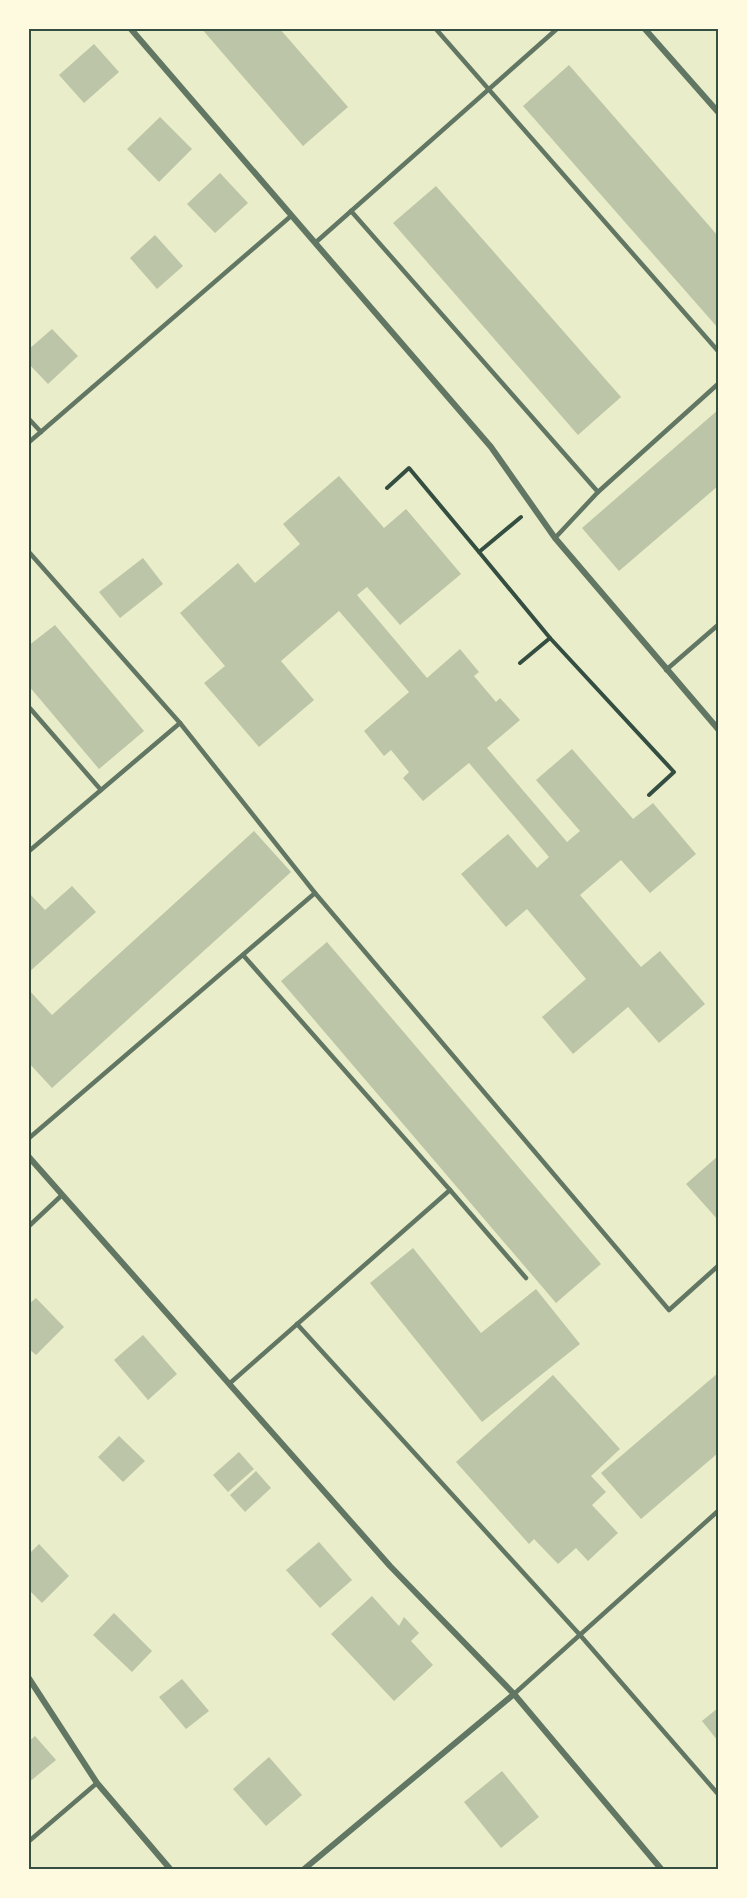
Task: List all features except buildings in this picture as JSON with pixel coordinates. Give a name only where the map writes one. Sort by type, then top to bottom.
[{"type":"street","points":[[130,28],[491,447],[555,538],[718,729]]},
{"type":"street","points":[[645,28],[718,112]]},
{"type":"street","points":[[28,1156],[390,1566],[514,1694],[662,1869]]},
{"type":"street","points":[[28,1677],[97,1782],[171,1869]]},
{"type":"street","points":[[303,1869],[514,1694]]},
{"type":"lane","points":[[435,28],[718,351]]},
{"type":"lane","points":[[315,243],[558,28]]},
{"type":"lane","points":[[351,211],[598,492]]},
{"type":"lane","points":[[28,443],[291,216]]},
{"type":"lane","points":[[555,538],[598,492],[718,384]]},
{"type":"lane","points":[[28,418],[41,432]]},
{"type":"lane","points":[[28,551],[180,723],[315,893],[669,1310],[718,1266]]},
{"type":"lane","points":[[666,670],[718,625]]},
{"type":"lane","points":[[28,706],[101,790]]},
{"type":"lane","points":[[28,852],[180,723]]},
{"type":"lane","points":[[28,1139],[315,893]]},
{"type":"lane","points":[[243,955],[526,1278]]},
{"type":"lane","points":[[229,1384],[450,1190]]},
{"type":"lane","points":[[28,1227],[63,1195]]},
{"type":"lane","points":[[297,1324],[580,1635],[718,1794]]},
{"type":"lane","points":[[514,1694],[718,1511]]},
{"type":"lane","points":[[28,1842],[97,1782]]},
{"type":"path","points":[[387,488],[409,468],[550,638],[674,772],[649,795]]},
{"type":"path","points":[[479,552],[533,507]]},
{"type":"path","points":[[520,663],[550,638]]}]
